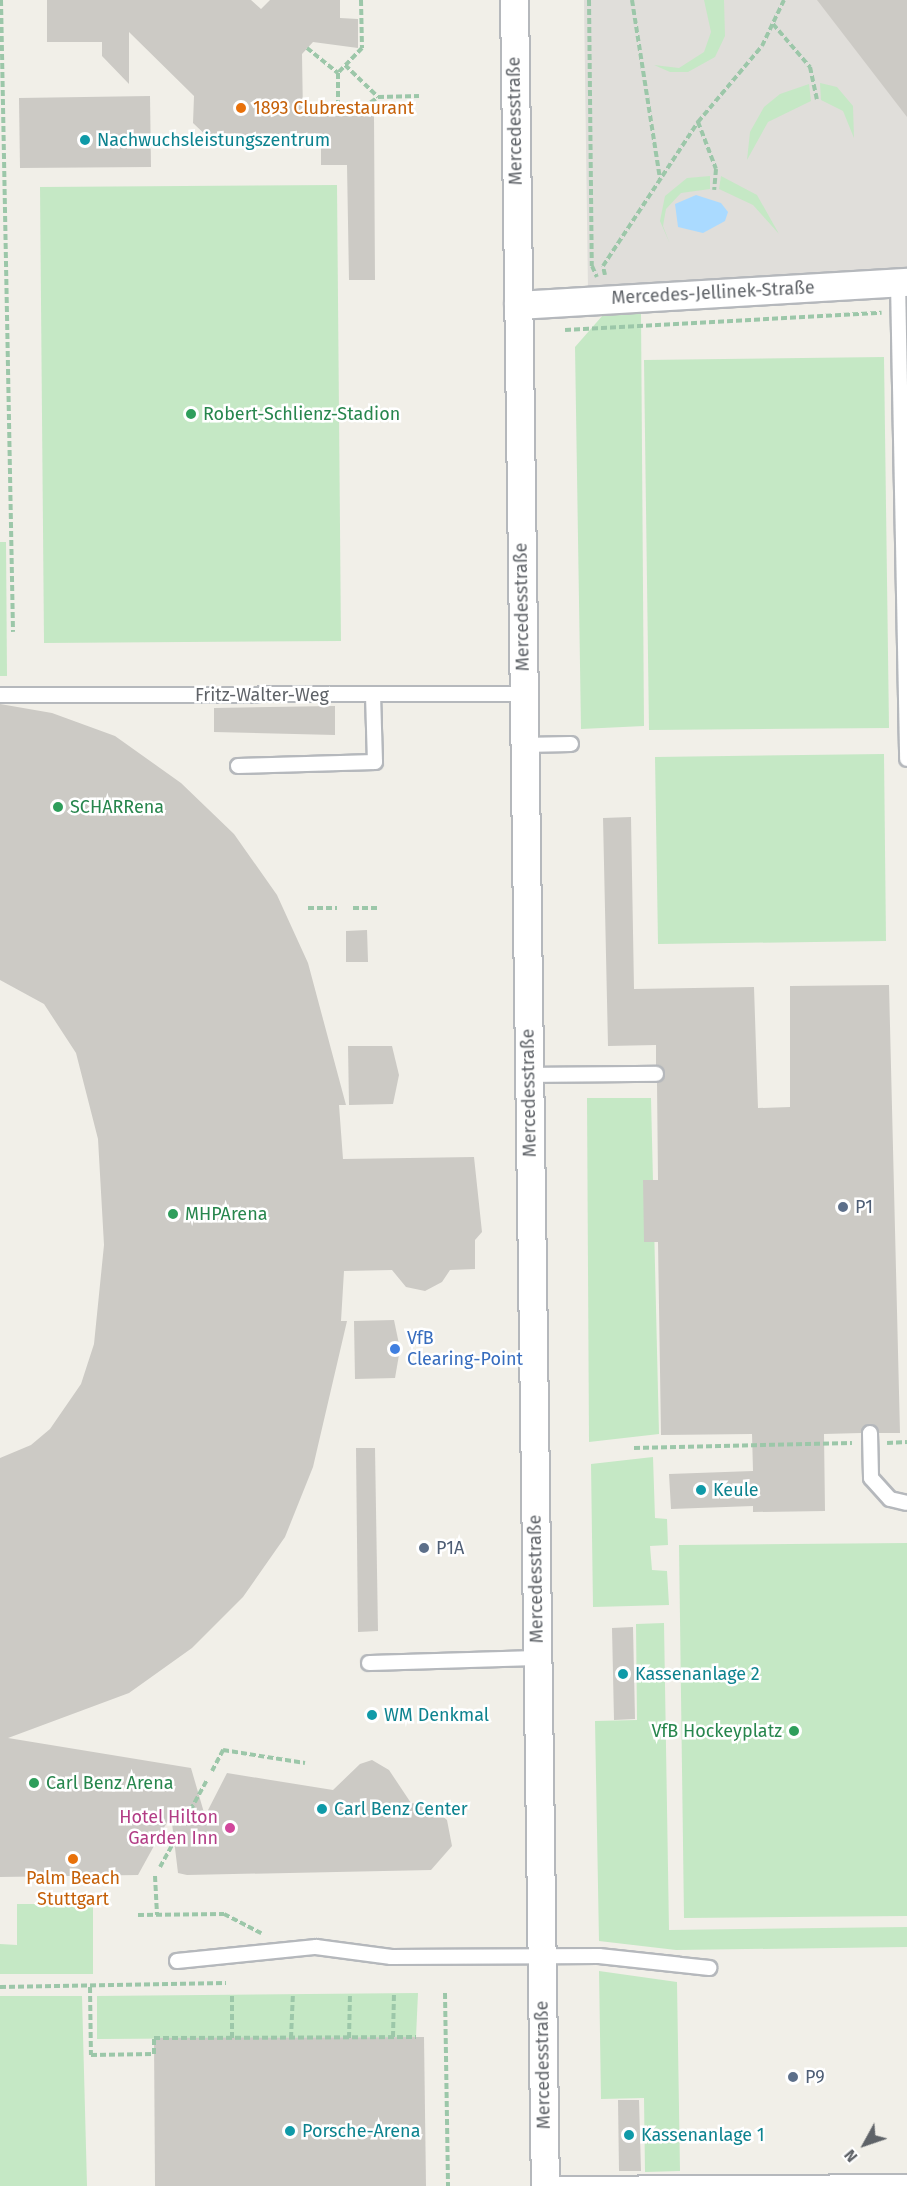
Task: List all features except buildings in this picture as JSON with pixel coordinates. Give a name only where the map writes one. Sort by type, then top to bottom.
[{"type":"street","name":"Mercedesstraße","points":[[514,0],[545,2185]]},
{"type":"street","name":"Mercedes-Jellinek-Straße","points":[[518,305],[902,282]]},
{"type":"lane","points":[[902,282],[899,312],[907,759]]},
{"type":"lane","points":[[238,766],[375,762],[373,694]]},
{"type":"lane","name":"Fritz-Walter-Weg","points":[[0,695],[524,694]]},
{"type":"lane","points":[[524,745],[571,744]]},
{"type":"lane","points":[[529,1075],[656,1074]]},
{"type":"lane","points":[[870,1438],[871,1478],[890,1499],[907,1503]]},
{"type":"lane","points":[[369,1663],[537,1658]]},
{"type":"lane","points":[[177,1961],[316,1947],[391,1957],[599,1956],[709,1968]]},
{"type":"lane","points":[[545,2185],[907,2182]]},
{"type":"path","points":[[1,0],[13,632]]},
{"type":"path","points":[[361,0],[362,48],[338,73],[338,114],[356,113],[378,97],[419,96]]},
{"type":"path","points":[[589,0],[592,266],[606,281]]},
{"type":"path","points":[[632,0],[660,180]]},
{"type":"path","points":[[603,266],[698,122],[762,46],[784,0]]},
{"type":"path","points":[[773,24],[810,67],[817,99]]},
{"type":"path","points":[[307,48],[338,73]]},
{"type":"path","points":[[345,65],[378,97]]},
{"type":"path","points":[[698,122],[716,170],[714,190]]},
{"type":"path","points":[[565,330],[899,312]]},
{"type":"path","points":[[308,908],[337,908]]},
{"type":"path","points":[[353,908],[377,908]]},
{"type":"path","points":[[634,1448],[870,1438],[907,1442]]},
{"type":"path","points":[[212,1771],[223,1749],[305,1763]]},
{"type":"path","points":[[186,1818],[207,1780]]},
{"type":"path","points":[[160,1867],[172,1845]]},
{"type":"path","points":[[155,1876],[157,1915]]},
{"type":"path","points":[[138,1915],[224,1914]]},
{"type":"path","points":[[0,1987],[226,1983]]},
{"type":"path","points":[[90,1987],[91,2055],[154,2054],[154,2038],[416,2037]]},
{"type":"path","points":[[349,2038],[350,1993]]},
{"type":"path","points":[[393,2037],[394,1993]]},
{"type":"path","points":[[445,1993],[448,2186]]},
{"type":"path","points":[[232,1994],[232,2038]]},
{"type":"path","points":[[291,2038],[293,1994]]},
{"type":"shaded area","points":[[584,0],[907,0],[907,270],[588,290]]},
{"type":"green space","points":[[704,0],[724,0],[725,36],[715,57],[688,72],[670,72],[654,65],[679,68],[704,52],[711,32]]},
{"type":"green space","points":[[820,83],[837,87],[853,106],[854,138],[843,111],[821,100]]},
{"type":"green space","points":[[809,84],[811,101],[768,122],[747,160],[750,132],[764,107],[780,94]]},
{"type":"green space","points":[[710,176],[710,189],[681,193],[666,209],[663,226],[670,244],[660,221],[665,196],[687,178]]},
{"type":"green space","points":[[721,176],[757,195],[779,234],[753,205],[719,189]]},
{"type":"green space","name":"Robert-Schlienz-Stadion","points":[[337,185],[341,641],[44,643],[40,187]]},
{"type":"green space","points":[[641,313],[644,726],[581,729],[575,347],[603,315]]},
{"type":"green space","points":[[884,357],[889,728],[649,730],[644,360]]},
{"type":"green space","points":[[0,542],[6,542],[7,676],[0,676]]},
{"type":"green space","points":[[884,754],[886,941],[658,944],[655,757]]},
{"type":"green space","points":[[587,1098],[651,1098],[659,1434],[589,1442]]},
{"type":"green space","points":[[653,1457],[655,1518],[667,1519],[668,1545],[650,1546],[652,1570],[667,1571],[669,1605],[593,1607],[591,1464]]},
{"type":"green space","name":"VfB Hockeyplatz","points":[[907,1543],[907,1916],[684,1918],[679,1545]]},
{"type":"green space","points":[[664,1623],[669,1930],[907,1927],[907,1947],[676,1950],[599,1941],[595,1721],[637,1720],[636,1624]]},
{"type":"green space","points":[[17,1904],[93,1904],[93,1974],[0,1974],[0,1944],[17,1945]]},
{"type":"green space","points":[[599,1971],[677,1982],[680,2171],[645,2172],[644,2098],[601,2099]]},
{"type":"green space","points":[[418,1993],[416,2037],[97,2039],[97,1996]]},
{"type":"green space","points":[[0,1996],[82,1996],[87,2186],[0,2186]]},
{"type":"water","points":[[696,195],[721,203],[728,212],[725,221],[703,233],[678,227],[675,204]]},
{"type":"place","name":"1893 Clubrestaurant","points":[[241,108]]},
{"type":"place","name":"Nachwuchsleistungszentrum","points":[[85,140]]},
{"type":"place","name":"Robert-Schlienz-Stadion","points":[[191,414]]},
{"type":"place","name":"SCHARRena","points":[[58,807]]},
{"type":"place","name":"P1","points":[[843,1207]]},
{"type":"place","name":"MHPArena","points":[[173,1214]]},
{"type":"place","name":"VfB Clearing-Point","points":[[395,1349]]},
{"type":"place","name":"Keule","points":[[701,1490]]},
{"type":"place","name":"P1A","points":[[424,1548]]},
{"type":"place","name":"Kassenanlage 2","points":[[623,1674]]},
{"type":"place","name":"WM Denkmal","points":[[372,1715]]},
{"type":"place","name":"VfB Hockeyplatz","points":[[794,1731]]},
{"type":"place","name":"Carl Benz Arena","points":[[34,1783]]},
{"type":"place","name":"Carl Benz Center","points":[[322,1809]]},
{"type":"place","name":"Hotel Hilton Garden Inn","points":[[230,1828]]},
{"type":"place","name":"Palm Beach Stuttgart","points":[[73,1859]]},
{"type":"place","name":"P9","points":[[793,2077]]},
{"type":"place","name":"Porsche-Arena","points":[[290,2131]]},
{"type":"place","name":"Kassenanlage 1","points":[[629,2135]]}]
